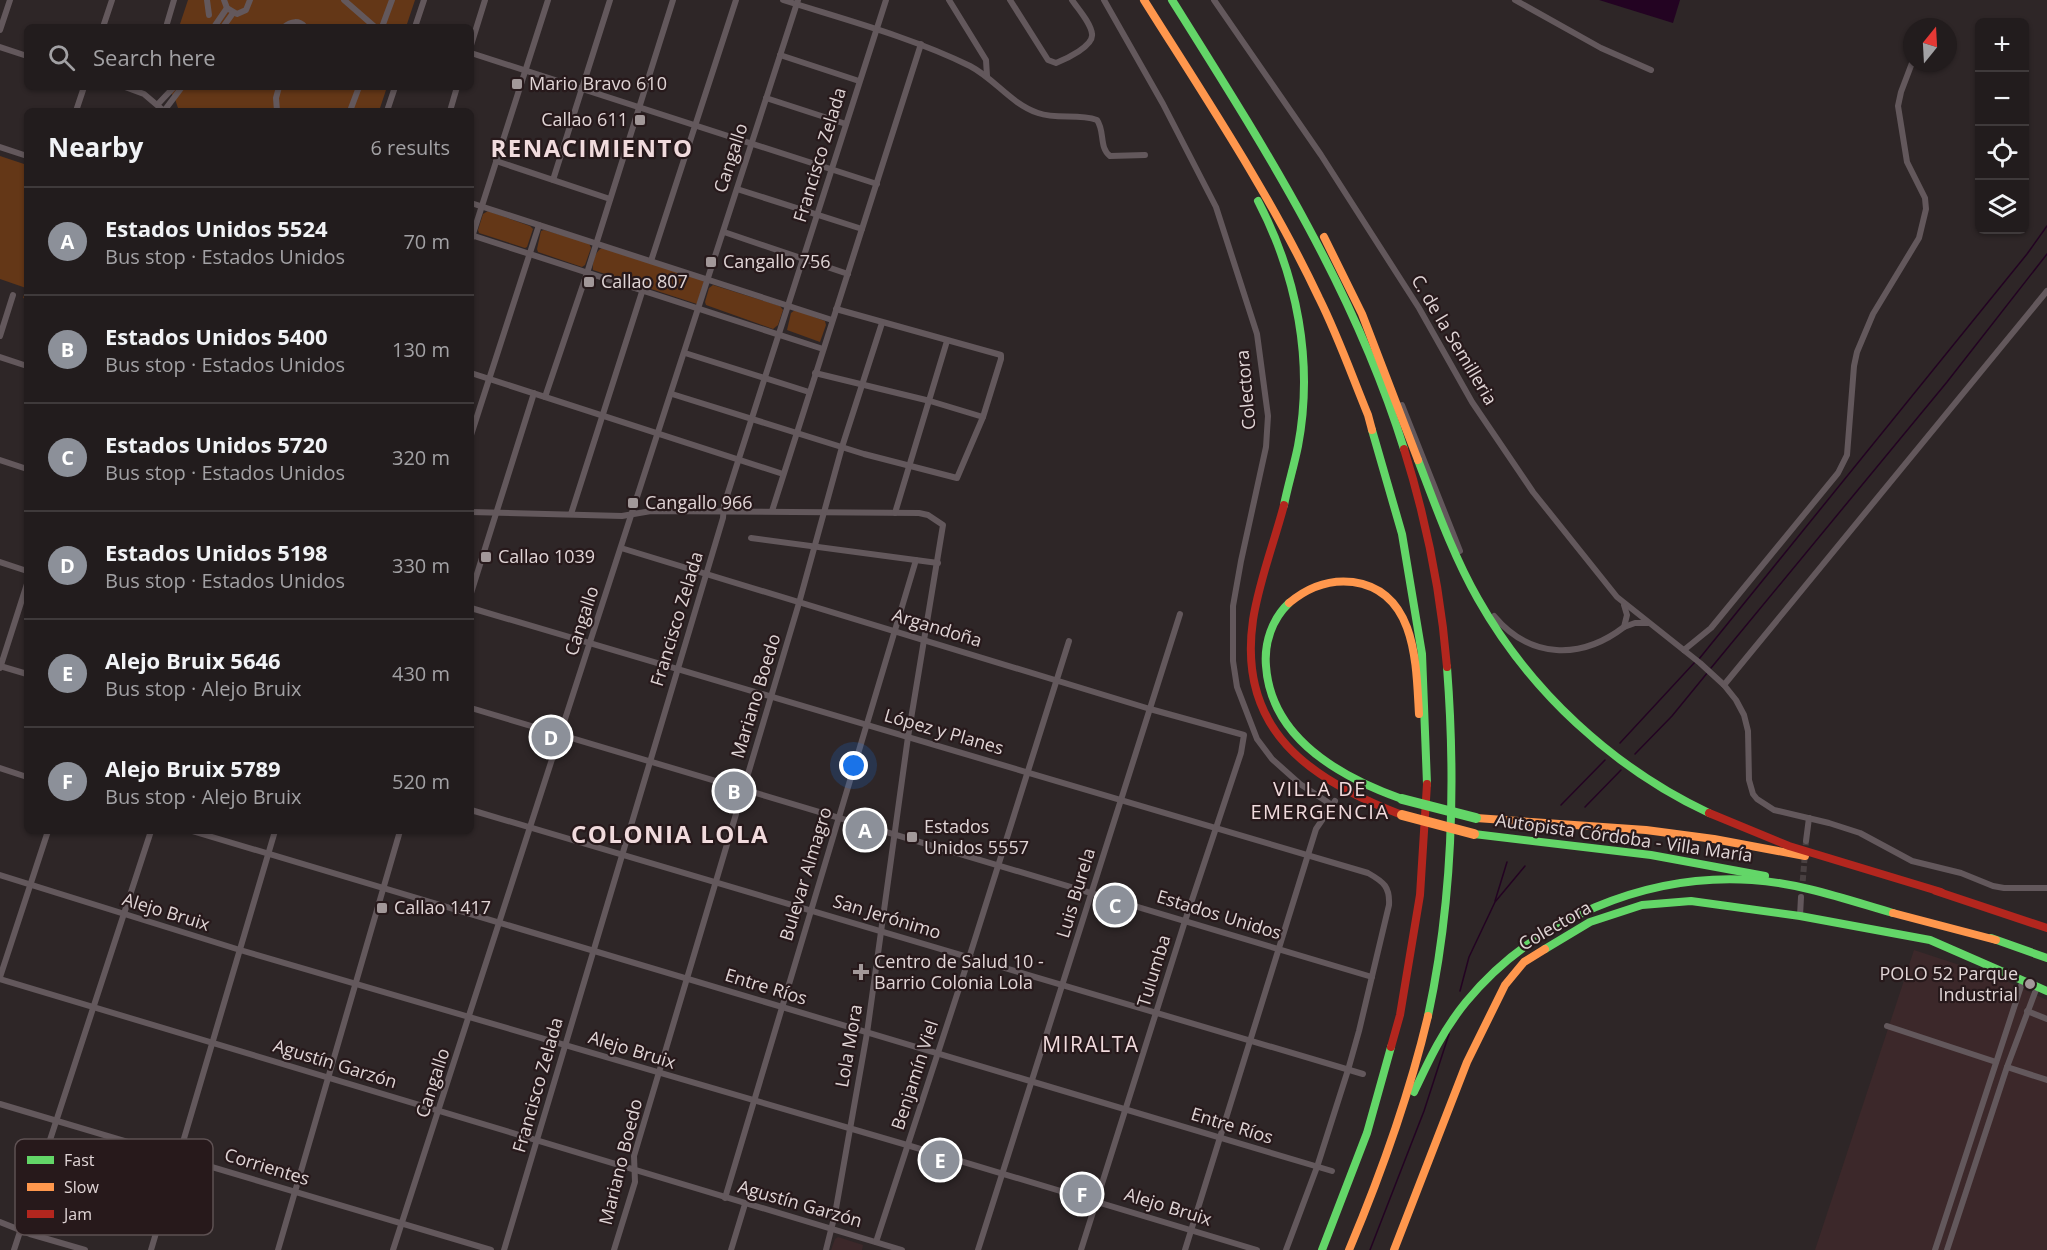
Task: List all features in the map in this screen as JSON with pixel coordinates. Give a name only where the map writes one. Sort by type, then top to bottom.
[{"type":"main road","points":[[1144,0],[1278,220],[1321,301],[1355,383],[1377,446],[1393,500],[1415,610],[1426,711],[1428,814],[1419,912],[1404,1001],[1382,1085],[1346,1192],[1322,1250]]},
{"type":"main road","points":[[1172,0],[1281,176],[1320,245],[1372,357],[1392,410],[1423,517],[1444,639],[1454,797],[1452,853],[1434,987],[1419,1052],[1378,1178],[1349,1250]]},
{"type":"main road","name":"Autopista Córdoba - Villa María","points":[[1203,97],[1218,133],[1264,210],[1276,237],[1296,299],[1302,344],[1304,389],[1298,445],[1254,620],[1251,652],[1256,687],[1264,711],[1283,743],[1302,763],[1349,795],[1442,827],[1474,834],[1651,855],[1750,873],[1882,904],[2047,958]]},
{"type":"main road","points":[[1281,176],[1310,213],[1366,321],[1450,540],[1479,603],[1518,662],[1577,723],[1651,780],[1688,803],[1757,835],[1941,892],[2047,928]]},
{"type":"main road","points":[[1419,912],[1421,766],[1416,677],[1409,632],[1397,607],[1374,589],[1364,584],[1343,581],[1323,582],[1314,585],[1291,601],[1281,612],[1272,628],[1266,656],[1268,677],[1273,698],[1291,729],[1316,755],[1352,778],[1402,799],[1443,811],[1476,818],[1625,828],[1715,840],[1833,862],[1908,885],[1941,892]]},
{"type":"main road","points":[[1378,1178],[1395,1150],[1423,1067],[1446,1028],[1472,996],[1498,969],[1541,936],[1576,916],[1614,900],[1638,892],[1688,882],[1754,880],[1820,894],[1958,933],[1996,940]]},
{"type":"main road","name":"Colectora","points":[[1395,1250],[1473,1047],[1505,985],[1519,966],[1590,922],[1642,905],[1676,901],[1706,902],[1800,916],[1930,940],[2042,989]]},
{"type":"street","points":[[0,30],[4,7],[10,0]]},
{"type":"street","points":[[104,24],[112,0]]},
{"type":"street","points":[[167,24],[174,0]]},
{"type":"street","points":[[207,0],[209,15]]},
{"type":"street","points":[[224,0],[227,8],[233,13],[242,13],[246,10],[250,0]]},
{"type":"street","points":[[344,0],[372,24]]},
{"type":"street","points":[[383,24],[392,0]]},
{"type":"street","points":[[416,24],[423,0]]},
{"type":"street","points":[[474,36],[486,0]]},
{"type":"street","points":[[474,231],[548,0]]},
{"type":"street","points":[[553,180],[610,0]]},
{"type":"street","points":[[545,397],[587,273],[673,0]]},
{"type":"street","points":[[651,261],[736,0]]},
{"type":"street","points":[[783,0],[798,2],[921,44],[987,76],[1013,100],[1034,112],[1097,120],[1102,129],[1103,147],[1110,156],[1145,155]]},
{"type":"street","name":"Francisco Zelada","points":[[504,1250],[738,460],[886,0]]},
{"type":"street","points":[[949,0],[986,60],[987,76]]},
{"type":"street","points":[[1010,0],[1047,60],[1052,63],[1059,62],[1087,45],[1092,38],[1092,31],[1072,0]]},
{"type":"street","name":"Colectora","points":[[1104,0],[1164,105],[1216,207],[1257,334],[1268,416],[1266,447],[1233,606],[1233,661],[1237,687],[1257,739],[1272,759],[1300,784],[1334,803],[1316,829],[1308,855]]},
{"type":"street","name":"C. de la Semilleria","points":[[1214,0],[1321,155],[1408,289],[1466,393],[1518,470],[1601,579],[1624,604]]},
{"type":"street","points":[[1515,0],[1601,48],[1651,70]]},
{"type":"street","name":"Cangallo","points":[[393,1250],[798,2]]},
{"type":"street","points":[[216,24],[227,8]]},
{"type":"street","points":[[225,24],[233,13]]},
{"type":"street","points":[[772,511],[808,392],[921,44]]},
{"type":"street","points":[[0,47],[24,55]]},
{"type":"street","points":[[474,54],[877,184]]},
{"type":"street","points":[[780,55],[860,81]]},
{"type":"street","points":[[1684,650],[1711,628],[1838,473],[1847,455],[1857,352],[1873,314],[1919,238],[1926,209],[1925,198],[1907,162],[1898,106],[1909,72]]},
{"type":"street","points":[[77,108],[83,90]]},
{"type":"street","points":[[145,90],[161,108]]},
{"type":"street","points":[[158,104],[171,90]]},
{"type":"street","points":[[166,108],[180,90]]},
{"type":"street","points":[[277,108],[278,90]]},
{"type":"street","points":[[351,108],[358,90]]},
{"type":"street","points":[[388,108],[394,90]]},
{"type":"street","points":[[451,108],[456,90]]},
{"type":"street","points":[[766,98],[846,124]]},
{"type":"street","points":[[0,147],[24,155]]},
{"type":"street","points":[[496,162],[610,199]]},
{"type":"street","points":[[737,189],[862,229]]},
{"type":"street","points":[[474,203],[832,320]]},
{"type":"street","points":[[474,426],[539,225]]},
{"type":"street","points":[[724,232],[848,274]]},
{"type":"street","points":[[474,238],[823,349]]},
{"type":"street","points":[[1724,685],[2047,291]]},
{"type":"street","points":[[571,514],[642,292]]},
{"type":"street","points":[[0,336],[13,296]]},
{"type":"street","points":[[672,394],[842,447],[957,478],[982,417],[1001,359],[1000,355],[836,309]]},
{"type":"street","name":"Mariano Boedo","points":[[614,1250],[635,1182],[634,1156],[772,696],[842,447],[882,322]]},
{"type":"street","points":[[474,512],[622,516],[651,511],[895,513],[947,340]]},
{"type":"street","points":[[685,353],[808,392]]},
{"type":"street","points":[[0,357],[24,365]]},
{"type":"street","points":[[815,373],[930,401],[982,417]]},
{"type":"street","points":[[474,374],[783,474]]},
{"type":"street","points":[[1390,380],[1408,415],[1466,566],[1485,603],[1498,622],[1521,640],[1556,651],[1592,646],[1624,627],[1635,623],[1648,623]]},
{"type":"street","points":[[474,583],[534,393]]},
{"type":"street","points":[[0,460],[24,467]]},
{"type":"street","name":"Lola Mora","points":[[826,1250],[867,1033],[908,737],[944,525],[928,515],[895,513]]},
{"type":"street","points":[[751,538],[938,563]]},
{"type":"street","name":"Argandoña","points":[[621,548],[1150,709],[1244,735]]},
{"type":"street","name":"Bulevar Almagro","points":[[725,1198],[916,560]]},
{"type":"street","points":[[0,562],[24,571]]},
{"type":"street","points":[[24,593],[0,667],[24,673]]},
{"type":"street","points":[[1624,604],[1684,650],[1724,685],[1736,700],[1746,723],[1749,739],[1749,780],[1753,794],[1767,807],[1860,833],[1920,864],[1961,873],[1998,888],[2047,888]]},
{"type":"street","points":[[1624,604],[1627,615],[1624,627]]},
{"type":"street","name":"López y Planes","points":[[474,609],[1368,873],[1380,879],[1388,887],[1389,905],[1371,977]]},
{"type":"street","name":"Luis Burela","points":[[978,1250],[1180,614]]},
{"type":"street","name":"Benjamín Viel","points":[[876,1242],[1069,641]]},
{"type":"street","name":"Estados Unidos","points":[[474,709],[1371,977]]},
{"type":"street","name":"Tulumba","points":[[1081,1250],[1244,735]]},
{"type":"street","points":[[0,768],[24,776]]},
{"type":"street","name":"San Jerónimo","points":[[474,811],[1363,1074]]},
{"type":"street","points":[[1806,841],[1809,818]]},
{"type":"street","points":[[0,978],[47,834]]},
{"type":"street","points":[[50,1139],[151,834]]},
{"type":"street","name":"Entre Ríos","points":[[202,834],[1332,1171]]},
{"type":"street","points":[[183,1139],[274,834]]},
{"type":"street","points":[[278,1250],[399,834]]},
{"type":"street","points":[[1185,1250],[1308,855]]},
{"type":"street","name":"Alejo Bruix","points":[[0,875],[240,950],[908,1145],[1257,1250]]},
{"type":"street","points":[[1800,916],[1801,897]]},
{"type":"street","points":[[1286,1250],[1317,1167],[1348,1070],[1371,977]]},
{"type":"street","name":"Agustín Garzón","points":[[0,978],[93,1008],[902,1250]]},
{"type":"street","points":[[1935,1250],[2023,980]]},
{"type":"street","points":[[1947,1250],[2027,1011],[2042,989]]},
{"type":"street","points":[[2027,1011],[2047,1019]]},
{"type":"street","points":[[1887,1026],[1996,1062]]},
{"type":"street","points":[[2007,1067],[2047,1080]]},
{"type":"street","name":"Corrientes","points":[[0,1104],[119,1139]]},
{"type":"street","name":"Corrientes","points":[[213,1167],[491,1250]]},
{"type":"street","points":[[731,1250],[745,1204]]},
{"type":"street","points":[[0,1222],[15,1227]]},
{"type":"street","points":[[14,1250],[19,1235]]},
{"type":"street","points":[[39,1235],[85,1250]]},
{"type":"street","points":[[151,1250],[155,1235]]},
{"type":"shaded area","points":[[188,0],[415,0],[407,24],[180,24]]},
{"type":"shaded area","points":[[1599,0],[1680,0],[1673,23]]},
{"type":"shaded area","points":[[169,90],[386,90],[380,108],[178,108]]},
{"type":"shaded area","points":[[0,156],[24,164],[24,287],[0,279]]},
{"type":"shaded area","points":[[488,211],[530,226],[533,229],[527,247],[479,233],[483,214]]},
{"type":"shaded area","points":[[541,231],[589,243],[591,248],[585,265],[582,267],[538,252]]},
{"type":"shaded area","points":[[602,248],[702,279],[704,282],[697,304],[593,270],[594,258]]},
{"type":"shaded area","points":[[713,285],[780,306],[783,310],[778,325],[773,329],[706,305],[709,288]]},
{"type":"shaded area","points":[[795,310],[825,321],[826,325],[820,342],[787,330],[791,313]]},
{"type":"shaded area","points":[[1914,950],[2002,979],[2047,1000],[2047,1250],[1815,1250]]},
{"type":"shaded area","points":[[838,1237],[863,1245],[862,1250],[831,1250]]},
{"type":"waterway","points":[[1699,659],[2027,254],[2047,226]]},
{"type":"waterway","points":[[1711,668],[1947,382],[2047,254]]},
{"type":"waterway","points":[[1620,743],[1695,662]]},
{"type":"waterway","points":[[1635,754],[1672,716],[1708,672]]},
{"type":"waterway","points":[[1561,805],[1605,760]]},
{"type":"waterway","points":[[1585,807],[1621,770]]},
{"type":"waterway","points":[[1495,901],[1507,862]]},
{"type":"waterway","points":[[1460,991],[1469,957],[1495,902],[1525,866]]},
{"type":"waterway","points":[[1370,1250],[1424,1111],[1449,1034]]},
{"type":"tunnel","points":[[1802,890],[1806,841]]},
{"type":"traffic: fast","points":[[1172,0],[1272,163],[1332,273],[1359,330],[1404,449]]},
{"type":"traffic: fast","points":[[1258,201],[1283,259],[1299,320],[1303,351],[1302,414],[1298,446],[1284,505]]},
{"type":"traffic: fast","points":[[1372,430],[1402,534],[1422,654],[1427,784]]},
{"type":"traffic: fast","points":[[1418,460],[1445,531],[1469,582],[1499,633],[1523,665],[1577,724],[1607,750],[1640,774],[1709,813]]},
{"type":"traffic: fast","points":[[1289,603],[1278,616],[1270,632],[1266,649],[1266,666],[1271,692],[1281,714],[1295,734],[1313,752],[1355,779],[1402,799]]},
{"type":"traffic: fast","points":[[1428,1016],[1443,929],[1450,842],[1452,798],[1447,667]]},
{"type":"traffic: fast","points":[[1402,799],[1476,818]]},
{"type":"traffic: fast","points":[[1474,834],[1651,855],[1765,876]]},
{"type":"traffic: fast","points":[[1414,1092],[1450,1023],[1466,1002],[1494,973],[1525,947],[1559,925],[1595,907],[1673,884],[1712,880],[1752,880],[1806,888],[1893,913]]},
{"type":"traffic: fast","points":[[1545,949],[1590,922],[1642,905],[1691,901],[1800,916],[1930,940],[2047,991]]},
{"type":"traffic: fast","points":[[1991,938],[2047,958]]},
{"type":"traffic: fast","points":[[1322,1250],[1367,1133],[1391,1047]]},
{"type":"traffic: slow","points":[[1144,0],[1236,146],[1280,221],[1339,341],[1372,430]]},
{"type":"traffic: slow","points":[[1324,237],[1362,314],[1418,460]]},
{"type":"traffic: slow","points":[[1289,603],[1319,585],[1344,581],[1374,588],[1390,600],[1401,615],[1409,633],[1414,653],[1419,714]]},
{"type":"traffic: slow","points":[[1402,815],[1474,834]]},
{"type":"traffic: slow","points":[[1476,818],[1646,830],[1714,839],[1805,856]]},
{"type":"traffic: slow","points":[[1893,913],[1996,940]]},
{"type":"traffic: slow","points":[[1394,1250],[1467,1062],[1505,985],[1524,962],[1545,949]]},
{"type":"traffic: slow","points":[[1349,1250],[1393,1134],[1428,1016]]},
{"type":"traffic: jam","points":[[1404,449],[1432,556],[1447,667]]},
{"type":"traffic: jam","points":[[1284,505],[1253,620],[1251,659],[1257,692],[1269,721],[1287,746],[1310,767],[1338,785],[1402,815]]},
{"type":"traffic: jam","points":[[1391,1047],[1400,1015],[1420,895],[1427,784]]},
{"type":"traffic: jam","points":[[1709,813],[1789,846],[1941,892]]},
{"type":"traffic: jam","points":[[1936,891],[2047,928]]},
{"type":"place","name":"Mario Bravo 610","points":[[517,84]]},
{"type":"place","name":"Callao 611","points":[[640,120]]},
{"type":"place","name":"Cangallo 756","points":[[711,262]]},
{"type":"place","name":"Callao 807","points":[[589,282]]},
{"type":"place","name":"Cangallo 966","points":[[633,503]]},
{"type":"place","name":"Callao 1039","points":[[486,557]]},
{"type":"place","name":"Estados Unidos 5198","points":[[551,737]]},
{"type":"place","name":"Estados Unidos 5400","points":[[734,791]]},
{"type":"place","name":"Estados Unidos 5524","points":[[865,830]]},
{"type":"place","name":"Estados Unidos 5557","points":[[912,837]]},
{"type":"place","name":"Estados Unidos 5720","points":[[1115,905]]},
{"type":"place","name":"Callao 1417","points":[[382,908]]},
{"type":"place","name":"Centro de Salud 10 - Barrio Colonia Lola","points":[[861,972]]},
{"type":"place","name":"POLO 52 Parque Industrial","points":[[2030,984]]},
{"type":"place","name":"Alejo Bruix 5646","points":[[940,1160]]},
{"type":"place","name":"Alejo Bruix 5789","points":[[1082,1194]]},
{"type":"district","name":"RENACIMIENTO","points":[[592,149]]},
{"type":"district","name":"VILLA DE EMERGENCIA","points":[[1320,800]]},
{"type":"district","name":"COLONIA LOLA","points":[[670,835]]},
{"type":"district","name":"MIRALTA","points":[[1091,1045]]}]
